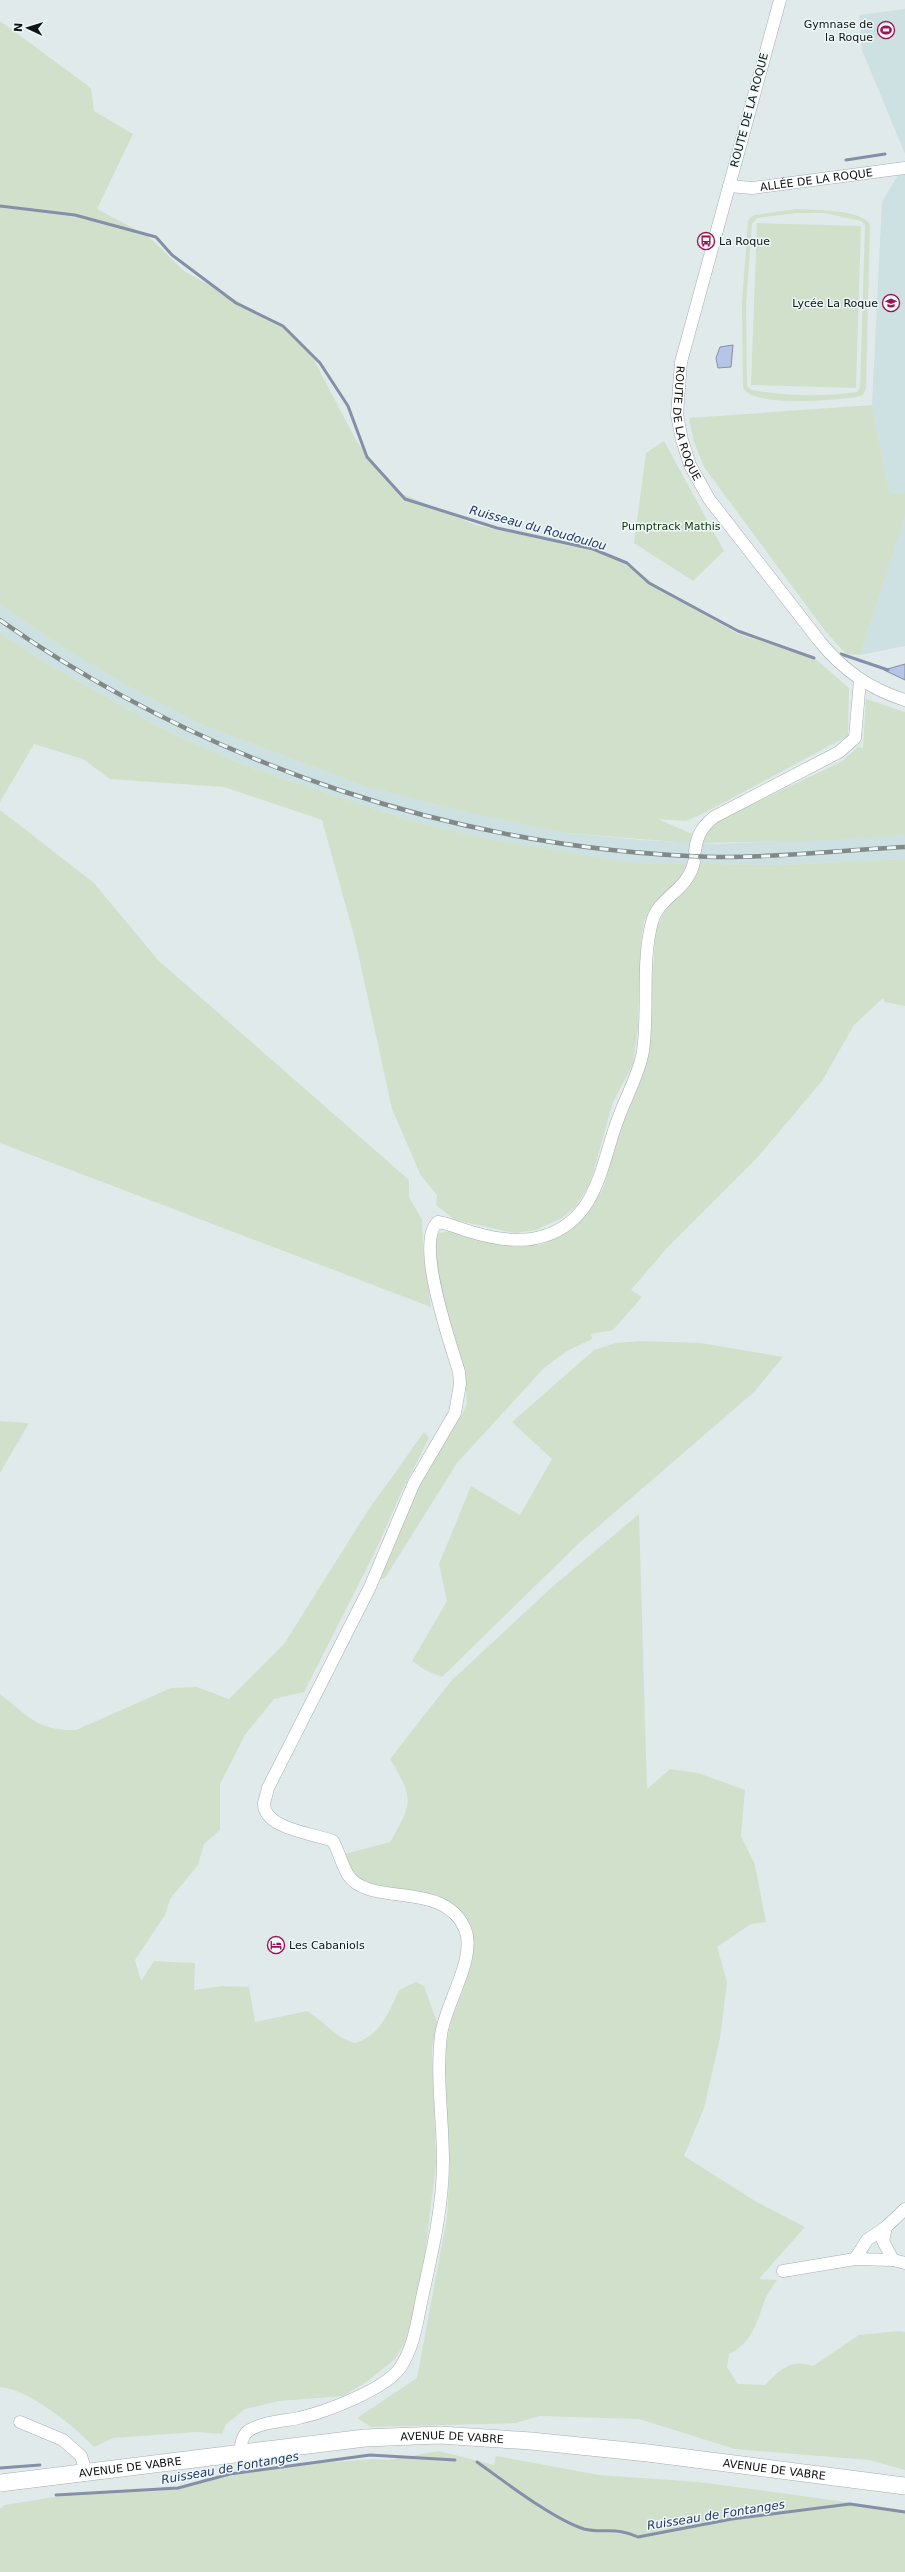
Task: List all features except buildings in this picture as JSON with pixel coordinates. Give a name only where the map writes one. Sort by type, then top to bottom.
[{"type":"main road","name":"AVENUE DE VABRE","points":[[0,2483],[365,2438],[440,2435],[532,2441],[640,2452],[905,2486]]},
{"type":"street","name":"ROUTE DE LA ROQUE","points":[[780,0],[681,362],[677,414],[682,440],[690,465],[709,498],[821,643],[836,661],[860,680],[888,694],[905,700]]},
{"type":"street","name":"ALLÉE DE LA ROQUE","points":[[729,186],[752,188],[905,168]]},
{"type":"street","points":[[241,2454],[240,2447],[245,2434],[256,2427],[320,2413],[369,2391],[399,2369],[412,2346],[438,2220],[443,2163],[438,2060],[444,2018],[467,1957],[465,1928],[450,1909],[435,1900],[368,1889],[349,1876],[333,1842],[321,1836],[284,1827],[268,1815],[264,1804],[268,1788],[370,1587],[414,1484],[455,1413],[460,1384],[459,1372],[437,1298],[428,1243],[433,1226],[438,1222],[446,1223],[475,1233],[521,1240],[544,1236],[565,1226],[583,1208],[598,1185],[615,1125],[643,1053],[648,953],[652,921],[660,906],[692,876],[696,839],[702,828],[714,817],[839,752],[855,738],[860,680]]},
{"type":"street","points":[[855,2259],[867,2240],[886,2227],[905,2209]]},
{"type":"street","points":[[886,2227],[883,2241],[893,2260]]},
{"type":"street","points":[[783,2271],[855,2259],[893,2260],[905,2263]]},
{"type":"street","points":[[20,2422],[63,2440],[82,2456],[86,2472]]},
{"type":"shaded area","points":[[905,9],[905,154],[862,50],[859,15]]},
{"type":"shaded area","name":"Lycée La Roque","points":[[905,163],[905,493],[889,492],[872,405],[882,202]]},
{"type":"shaded area","points":[[905,517],[905,646],[860,655]]},
{"type":"shaded area","points":[[0,604],[57,644],[129,687],[202,725],[364,786],[474,814],[566,833],[641,840],[719,844],[905,835],[905,859],[782,865],[632,863],[488,839],[408,820],[243,765],[169,732],[53,667],[0,633]]},
{"type":"green space","points":[[0,21],[91,88],[94,111],[133,134],[97,209],[148,236],[184,271],[289,330],[313,358],[357,442],[398,492],[476,525],[607,554],[637,571],[667,593],[738,634],[812,656],[849,688],[848,736],[702,814],[686,821],[658,819],[692,834],[690,843],[566,833],[474,814],[364,786],[202,725],[129,687],[57,644],[0,604]]},
{"type":"green space","points":[[796,209],[837,211],[858,216],[866,220],[870,225],[866,388],[863,395],[832,400],[779,400],[763,398],[750,394],[743,388],[742,303],[748,221],[755,215]],"holes":[[[796,213],[825,213],[861,221],[865,225],[860,387],[857,392],[817,395],[791,395],[751,390],[747,386],[746,304],[752,224],[757,218]]]},
{"type":"green space","points":[[757,223],[861,226],[856,388],[751,385]]},
{"type":"green space","points":[[872,405],[889,492],[905,493],[905,517],[860,655],[846,654],[826,632],[704,467],[693,439],[689,418]]},
{"type":"green space","name":"Pumptrack Mathis","points":[[664,441],[724,551],[693,581],[634,543],[646,453]]},
{"type":"green space","points":[[0,633],[53,667],[169,732],[243,765],[408,820],[488,839],[632,863],[782,865],[905,859],[905,1006],[885,1002],[883,998],[854,1025],[822,1081],[756,1159],[666,1249],[631,1290],[642,1297],[613,1330],[591,1334],[592,1339],[567,1351],[544,1368],[457,1463],[385,1578],[381,1579],[381,1576],[403,1518],[424,1473],[452,1425],[462,1415],[467,1403],[464,1369],[447,1312],[434,1255],[438,1233],[454,1231],[515,1247],[541,1245],[566,1233],[585,1217],[603,1189],[620,1129],[646,1061],[656,930],[663,914],[672,902],[661,897],[644,921],[641,941],[638,1027],[633,1064],[613,1102],[590,1184],[576,1206],[562,1218],[536,1230],[515,1233],[455,1220],[436,1205],[437,1195],[421,1176],[392,1109],[355,939],[322,820],[224,787],[110,779],[83,759],[34,744],[0,802]]},
{"type":"green space","points":[[866,699],[905,712],[905,835],[805,841],[701,843],[707,832],[721,819],[841,762],[858,747],[863,748]]},
{"type":"green space","points":[[0,810],[94,883],[158,960],[409,1180],[409,1197],[422,1220],[423,1247],[431,1307],[0,1143]]},
{"type":"green space","points":[[640,1341],[701,1343],[783,1357],[754,1392],[578,1544],[442,1677],[425,1670],[412,1661],[447,1601],[439,1564],[471,1486],[520,1515],[552,1459],[512,1422],[594,1350],[616,1343]]},
{"type":"green space","points":[[0,1421],[29,1423],[0,1473]]},
{"type":"green space","points":[[424,1432],[429,1438],[402,1491],[375,1552],[304,1692],[274,1699],[245,1735],[220,1784],[220,1830],[204,1844],[198,1865],[170,1899],[165,1915],[135,1960],[141,1981],[154,1961],[195,1963],[194,1990],[222,1986],[249,1987],[255,2022],[307,2011],[341,2037],[355,2043],[364,2040],[371,2035],[383,2022],[399,1990],[416,1982],[424,1986],[438,2025],[432,2047],[436,2164],[421,2286],[405,2342],[395,2359],[368,2381],[343,2396],[279,2401],[245,2409],[226,2424],[222,2434],[197,2432],[113,2438],[94,2447],[75,2429],[50,2410],[24,2395],[0,2387],[0,1694],[34,1721],[52,1728],[63,1730],[76,1730],[171,1688],[197,1687],[229,1699],[284,1644],[367,1512]]},
{"type":"green space","points":[[639,1514],[647,1789],[670,1769],[698,1773],[745,1790],[741,1836],[755,1865],[766,1922],[751,1924],[717,1947],[727,1982],[720,2038],[704,2108],[684,2156],[755,2201],[805,2227],[759,2279],[777,2280],[764,2302],[756,2325],[748,2339],[737,2350],[729,2354],[727,2367],[738,2384],[765,2385],[786,2367],[798,2363],[813,2366],[859,2335],[899,2331],[905,2332],[905,2470],[869,2460],[735,2449],[639,2419],[539,2416],[516,2423],[371,2427],[357,2418],[417,2378],[447,2218],[450,2165],[444,2057],[450,2025],[466,1981],[474,1940],[469,1923],[450,1902],[433,1895],[400,1892],[361,1880],[350,1871],[345,1854],[390,1842],[398,1829],[408,1800],[407,1792],[390,1759],[451,1681],[551,1588]]},
{"type":"green space","points":[[439,2451],[494,2465],[496,2456],[599,2475],[699,2482],[905,2510],[905,2572],[0,2572],[0,2509],[5,2505],[73,2494],[160,2491],[279,2466],[373,2459],[388,2460]]},
{"type":"water","points":[[733,345],[731,367],[718,368],[716,358],[720,347]]},
{"type":"water","points":[[905,664],[905,680],[884,670]]},
{"type":"waterway","points":[[846,160],[885,154]]},
{"type":"waterway","name":"Ruisseau du Roudoulou","points":[[0,206],[75,215],[156,237],[172,255],[236,303],[283,326],[320,363],[348,406],[367,457],[405,499],[497,528],[593,549],[627,563],[649,583],[738,631],[814,658]]},
{"type":"waterway","name":"Ruisseau du Roudoulou","points":[[841,654],[888,670]]},
{"type":"waterway","name":"Ruisseau de Fontanges","points":[[56,2495],[178,2488],[230,2474],[370,2455],[455,2460]]},
{"type":"waterway","name":"Ruisseau de Fontanges","points":[[477,2462],[544,2509],[572,2524],[584,2529],[623,2532],[638,2537],[732,2519],[850,2504],[905,2512]]},
{"type":"waterway","name":"Ruisseau de Fontanges","points":[[0,2468],[40,2465]]},
{"type":"railway","points":[[0,620],[80,672],[163,717],[250,757],[340,790],[431,817],[525,837],[619,851],[714,857],[738,857],[905,847]]},
{"type":"place","name":"Gymnase de la Roque","points":[[886,30]]},
{"type":"place","name":"La Roque","points":[[706,241]]},
{"type":"place","name":"Lycée La Roque","points":[[891,303]]},
{"type":"place","name":"Les Cabaniols","points":[[276,1945]]}]
